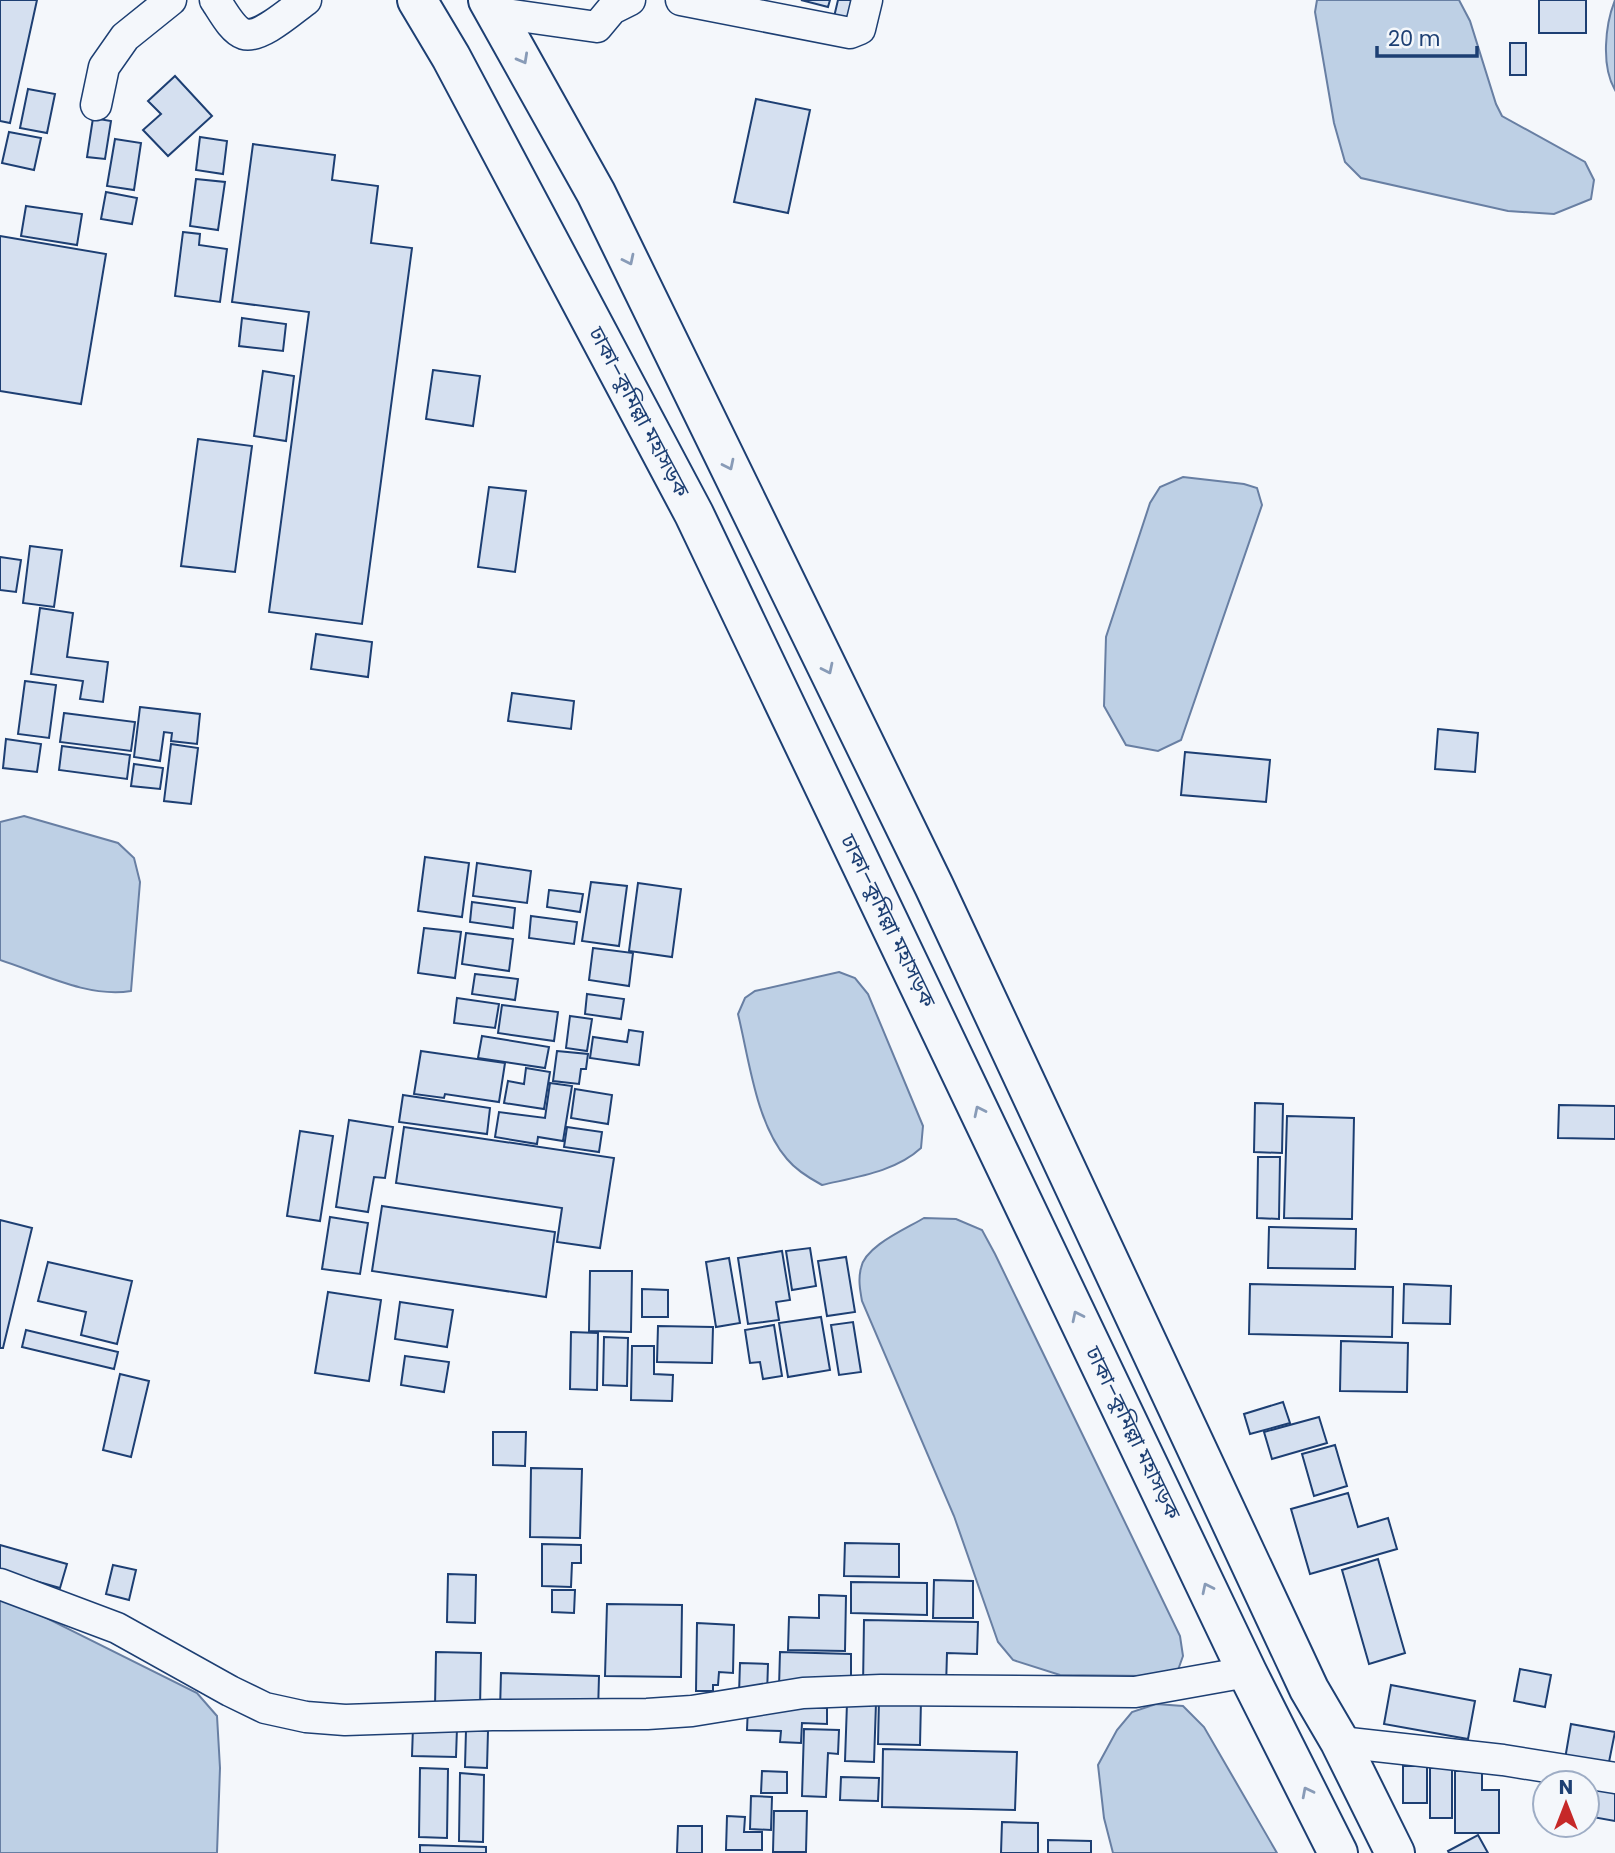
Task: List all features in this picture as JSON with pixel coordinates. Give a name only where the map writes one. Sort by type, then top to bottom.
[{"type":"highway","name":"ঢাকা–কুমিল্লা মহাসড়ক","points":[[417,0],[452,57],[694,514],[1247,1672],[1338,1853]]},
{"type":"highway","points":[[493,6],[596,193],[922,861],[1308,1689],[1340,1742],[1395,1853]]},
{"type":"street","points":[[96,105],[104,67],[125,37],[171,0]]},
{"type":"street","points":[[215,0],[235,28],[243,34],[258,34],[306,0]]},
{"type":"street","points":[[493,6],[597,27],[612,9],[630,0]]},
{"type":"street","points":[[681,0],[850,33],[860,29],[867,0]]},
{"type":"street","points":[[0,1584],[117,1628],[265,1708],[306,1717],[345,1720],[492,1714],[647,1714],[692,1711],[803,1693],[881,1690],[1135,1692],[1247,1672]]},
{"type":"street","points":[[1340,1742],[1503,1759],[1615,1778]]},
{"type":"water","points":[[1317,0],[1459,0],[1470,21],[1502,116],[1585,162],[1594,180],[1591,199],[1554,214],[1508,211],[1361,178],[1345,162],[1334,123],[1315,12]]},
{"type":"water","points":[[1615,0],[1615,90],[1608,69],[1606,45]]},
{"type":"water","points":[[1183,477],[1257,488],[1262,505],[1181,740],[1158,751],[1126,745],[1104,706],[1106,637],[1150,503],[1160,487]]},
{"type":"water","points":[[24,816],[118,843],[134,858],[140,882],[131,991],[81,988],[0,960],[0,822]]},
{"type":"water","points":[[839,972],[855,978],[868,994],[923,1126],[921,1148],[911,1156],[887,1168],[822,1185],[803,1174],[776,1144],[755,1090],[738,1014],[745,998],[755,991]]},
{"type":"water","points":[[924,1218],[956,1219],[982,1230],[1180,1636],[1183,1656],[1178,1670],[1148,1676],[1060,1675],[1013,1660],[998,1642],[954,1516],[861,1297],[860,1272],[870,1252]]},
{"type":"water","points":[[0,1595],[197,1693],[217,1716],[220,1768],[217,1853],[0,1853]]},
{"type":"water","points":[[1156,1704],[1183,1706],[1204,1727],[1277,1853],[1113,1853],[1104,1818],[1098,1765],[1117,1730],[1132,1712]]},
{"type":"building","points":[[0,0],[37,0],[10,123],[0,121]]},
{"type":"building","points":[[801,0],[830,0],[828,7]]},
{"type":"building","points":[[838,0],[863,0],[858,23],[834,17]]},
{"type":"building","points":[[1539,0],[1586,0],[1586,33],[1539,33]]},
{"type":"building","points":[[1510,43],[1526,43],[1526,75],[1510,75]]},
{"type":"building","points":[[175,76],[212,116],[168,156],[143,130],[161,114],[148,101]]},
{"type":"building","points":[[28,89],[55,94],[47,133],[20,128]]},
{"type":"building","points":[[756,99],[810,110],[788,213],[734,202]]},
{"type":"building","points":[[93,118],[111,121],[105,159],[87,157]]},
{"type":"building","points":[[9,132],[41,138],[34,170],[2,163]]},
{"type":"building","points":[[200,137],[227,141],[223,174],[196,170]]},
{"type":"building","points":[[115,139],[141,143],[134,190],[107,186]]},
{"type":"building","points":[[253,144],[335,155],[332,180],[378,186],[371,243],[412,248],[362,624],[269,612],[309,312],[232,302]]},
{"type":"building","points":[[196,179],[225,182],[218,230],[190,226]]},
{"type":"building","points":[[106,192],[137,198],[132,224],[101,219]]},
{"type":"building","points":[[26,206],[82,214],[77,245],[21,236]]},
{"type":"building","points":[[183,232],[200,234],[199,245],[227,249],[220,302],[175,296]]},
{"type":"building","points":[[0,236],[106,254],[81,404],[0,391]]},
{"type":"building","points":[[242,318],[286,324],[283,351],[239,346]]},
{"type":"building","points":[[433,370],[480,376],[473,426],[426,419]]},
{"type":"building","points":[[263,371],[294,376],[286,441],[254,436]]},
{"type":"building","points":[[198,439],[252,446],[235,572],[181,566]]},
{"type":"building","points":[[489,487],[526,491],[515,572],[478,567]]},
{"type":"building","points":[[30,546],[62,550],[54,607],[23,603]]},
{"type":"building","points":[[0,557],[21,560],[16,592],[0,590]]},
{"type":"building","points":[[40,608],[73,613],[67,657],[108,662],[103,702],[80,699],[83,681],[31,674]]},
{"type":"building","points":[[316,634],[372,642],[368,677],[311,669]]},
{"type":"building","points":[[25,681],[56,685],[49,738],[18,734]]},
{"type":"building","points":[[512,693],[574,701],[571,729],[508,721]]},
{"type":"building","points":[[140,707],[200,714],[197,744],[171,741],[172,733],[164,732],[160,761],[134,757]]},
{"type":"building","points":[[64,713],[135,722],[131,751],[60,742]]},
{"type":"building","points":[[1438,729],[1478,733],[1475,772],[1435,769]]},
{"type":"building","points":[[6,739],[41,744],[37,772],[3,768]]},
{"type":"building","points":[[171,744],[198,748],[191,804],[164,801]]},
{"type":"building","points":[[62,746],[130,755],[127,779],[59,770]]},
{"type":"building","points":[[1185,752],[1270,760],[1266,802],[1181,795]]},
{"type":"building","points":[[134,764],[163,768],[160,789],[131,786]]},
{"type":"building","points":[[425,857],[469,863],[462,917],[418,911]]},
{"type":"building","points":[[477,863],[531,871],[527,903],[473,896]]},
{"type":"building","points":[[591,882],[627,886],[619,946],[582,941]]},
{"type":"building","points":[[638,883],[681,889],[672,957],[629,951]]},
{"type":"building","points":[[549,890],[583,894],[580,912],[547,907]]},
{"type":"building","points":[[472,902],[515,908],[513,928],[470,922]]},
{"type":"building","points":[[531,916],[577,922],[574,944],[529,938]]},
{"type":"building","points":[[424,928],[461,932],[455,978],[418,973]]},
{"type":"building","points":[[466,933],[513,939],[509,971],[462,964]]},
{"type":"building","points":[[593,948],[633,953],[629,986],[589,980]]},
{"type":"building","points":[[475,974],[518,979],[515,1000],[472,994]]},
{"type":"building","points":[[587,994],[624,999],[621,1019],[585,1014]]},
{"type":"building","points":[[457,998],[499,1004],[495,1028],[454,1023]]},
{"type":"building","points":[[502,1005],[558,1012],[554,1041],[498,1033]]},
{"type":"building","points":[[570,1016],[592,1019],[587,1051],[566,1048]]},
{"type":"building","points":[[629,1030],[643,1032],[639,1065],[590,1058],[593,1037],[627,1042]]},
{"type":"building","points":[[482,1036],[549,1047],[545,1068],[478,1058]]},
{"type":"building","points":[[421,1051],[505,1063],[499,1102],[445,1094],[444,1098],[414,1094]]},
{"type":"building","points":[[557,1051],[588,1054],[586,1069],[581,1069],[579,1084],[553,1081]]},
{"type":"building","points":[[526,1068],[550,1072],[544,1109],[504,1103],[508,1081],[524,1084]]},
{"type":"building","points":[[550,1083],[572,1086],[563,1141],[538,1137],[537,1144],[495,1137],[499,1112],[545,1118]]},
{"type":"building","points":[[575,1089],[612,1095],[608,1124],[571,1118]]},
{"type":"building","points":[[403,1095],[490,1108],[487,1134],[399,1122]]},
{"type":"building","points":[[1255,1103],[1283,1104],[1282,1153],[1254,1152]]},
{"type":"building","points":[[1559,1105],[1615,1106],[1615,1139],[1558,1138]]},
{"type":"building","points":[[1287,1116],[1354,1118],[1352,1219],[1284,1218]]},
{"type":"building","points":[[349,1120],[393,1127],[385,1178],[374,1177],[368,1212],[336,1207]]},
{"type":"building","points":[[404,1127],[614,1158],[600,1248],[557,1242],[562,1208],[396,1183]]},
{"type":"building","points":[[567,1127],[602,1132],[599,1152],[564,1147]]},
{"type":"building","points":[[300,1131],[333,1136],[320,1221],[287,1216]]},
{"type":"building","points":[[1258,1157],[1280,1157],[1279,1219],[1257,1218]]},
{"type":"building","points":[[382,1206],[555,1232],[546,1297],[372,1271]]},
{"type":"building","points":[[330,1217],[368,1223],[360,1274],[322,1269]]},
{"type":"building","points":[[0,1220],[32,1228],[3,1348],[0,1348]]},
{"type":"building","points":[[1269,1227],[1356,1229],[1355,1269],[1268,1268]]},
{"type":"building","points":[[810,1248],[816,1286],[792,1290],[786,1251]]},
{"type":"building","points":[[782,1251],[790,1300],[776,1302],[779,1320],[748,1324],[738,1258]]},
{"type":"building","points":[[846,1257],[855,1312],[827,1316],[818,1261]]},
{"type":"building","points":[[729,1258],[740,1323],[716,1327],[706,1262]]},
{"type":"building","points":[[48,1262],[132,1281],[117,1344],[81,1335],[86,1312],[38,1301]]},
{"type":"building","points":[[590,1271],[632,1271],[631,1332],[589,1331]]},
{"type":"building","points":[[1250,1284],[1393,1287],[1392,1337],[1249,1334]]},
{"type":"building","points":[[1404,1284],[1451,1286],[1450,1324],[1403,1323]]},
{"type":"building","points":[[642,1289],[668,1290],[668,1317],[642,1317]]},
{"type":"building","points":[[328,1292],[381,1300],[369,1381],[315,1373]]},
{"type":"building","points":[[400,1302],[453,1310],[447,1347],[395,1339]]},
{"type":"building","points":[[821,1317],[830,1370],[788,1377],[779,1323]]},
{"type":"building","points":[[853,1322],[861,1372],[839,1375],[831,1325]]},
{"type":"building","points":[[774,1325],[782,1376],[763,1379],[760,1362],[750,1363],[745,1330]]},
{"type":"building","points":[[658,1326],[713,1327],[712,1363],[657,1362]]},
{"type":"building","points":[[26,1330],[118,1352],[114,1369],[22,1347]]},
{"type":"building","points":[[571,1332],[598,1333],[597,1390],[570,1389]]},
{"type":"building","points":[[604,1337],[628,1338],[627,1386],[603,1385]]},
{"type":"building","points":[[1341,1341],[1408,1343],[1407,1392],[1340,1391]]},
{"type":"building","points":[[632,1346],[654,1346],[654,1374],[673,1375],[672,1401],[631,1400]]},
{"type":"building","points":[[405,1356],[449,1362],[444,1392],[401,1385]]},
{"type":"building","points":[[120,1374],[149,1381],[131,1457],[103,1450]]},
{"type":"building","points":[[1283,1402],[1290,1423],[1250,1434],[1244,1414]]},
{"type":"building","points":[[1319,1417],[1327,1443],[1272,1459],[1264,1432]]},
{"type":"building","points":[[493,1432],[526,1432],[525,1466],[493,1465]]},
{"type":"building","points":[[1335,1445],[1347,1486],[1314,1496],[1302,1454]]},
{"type":"building","points":[[531,1468],[582,1469],[580,1538],[530,1537]]},
{"type":"building","points":[[1348,1493],[1358,1527],[1388,1518],[1397,1549],[1310,1574],[1291,1509]]},
{"type":"building","points":[[845,1543],[899,1544],[899,1577],[844,1576]]},
{"type":"building","points":[[542,1544],[581,1545],[581,1563],[572,1563],[571,1587],[542,1586]]},
{"type":"building","points":[[0,1545],[67,1564],[60,1588],[0,1571]]},
{"type":"building","points":[[1378,1559],[1405,1653],[1369,1664],[1342,1570]]},
{"type":"building","points":[[113,1565],[136,1570],[129,1600],[106,1594]]},
{"type":"building","points":[[448,1574],[476,1575],[475,1623],[447,1622]]},
{"type":"building","points":[[934,1580],[973,1581],[973,1618],[933,1618]]},
{"type":"building","points":[[851,1582],[927,1583],[927,1615],[851,1613]]},
{"type":"building","points":[[552,1590],[575,1590],[574,1613],[552,1612]]},
{"type":"building","points":[[819,1595],[846,1596],[845,1651],[788,1650],[789,1617],[819,1618]]},
{"type":"building","points":[[607,1604],[682,1605],[681,1677],[605,1676]]},
{"type":"building","points":[[864,1620],[978,1622],[977,1654],[947,1653],[946,1687],[863,1686]]},
{"type":"building","points":[[697,1623],[734,1625],[733,1673],[719,1672],[718,1685],[713,1685],[713,1691],[696,1691]]},
{"type":"building","points":[[436,1652],[481,1653],[480,1708],[435,1707]]},
{"type":"building","points":[[780,1652],[851,1654],[851,1688],[779,1687]]},
{"type":"building","points":[[740,1663],[768,1664],[767,1695],[739,1694]]},
{"type":"building","points":[[1520,1669],[1551,1675],[1545,1707],[1514,1701]]},
{"type":"building","points":[[501,1673],[599,1676],[598,1713],[500,1711]]},
{"type":"building","points":[[1391,1685],[1475,1701],[1468,1739],[1384,1724]]},
{"type":"building","points":[[879,1699],[921,1700],[920,1745],[878,1744]]},
{"type":"building","points":[[847,1703],[876,1703],[874,1762],[845,1761]]},
{"type":"building","points":[[748,1706],[827,1708],[827,1724],[802,1723],[801,1743],[780,1742],[781,1731],[747,1730]]},
{"type":"building","points":[[1571,1724],[1615,1732],[1608,1767],[1565,1759]]},
{"type":"building","points":[[413,1727],[457,1728],[456,1757],[412,1756]]},
{"type":"building","points":[[804,1729],[839,1730],[838,1754],[828,1753],[826,1797],[802,1796]]},
{"type":"building","points":[[466,1730],[488,1731],[487,1768],[465,1767]]},
{"type":"building","points":[[883,1749],[1017,1752],[1015,1810],[882,1807]]},
{"type":"building","points":[[1403,1766],[1427,1766],[1427,1803],[1403,1803]]},
{"type":"building","points":[[420,1768],[448,1769],[447,1838],[419,1837]]},
{"type":"building","points":[[1430,1768],[1452,1768],[1452,1818],[1430,1818]]},
{"type":"building","points":[[762,1771],[787,1772],[787,1793],[761,1793]]},
{"type":"building","points":[[1455,1771],[1482,1771],[1482,1790],[1499,1790],[1499,1833],[1455,1833]]},
{"type":"building","points":[[460,1773],[484,1775],[483,1842],[459,1841]]},
{"type":"building","points":[[841,1777],[879,1778],[878,1801],[840,1800]]},
{"type":"building","points":[[1601,1784],[1615,1785],[1615,1821],[1601,1818]]},
{"type":"building","points":[[751,1796],[772,1797],[771,1830],[750,1829]]},
{"type":"building","points":[[774,1811],[807,1811],[806,1852],[773,1852]]},
{"type":"building","points":[[727,1816],[745,1817],[744,1832],[762,1832],[762,1850],[726,1850]]},
{"type":"building","points":[[1002,1822],[1038,1823],[1038,1853],[1001,1853]]},
{"type":"building","points":[[678,1826],[702,1826],[702,1853],[677,1853]]},
{"type":"building","points":[[1478,1835],[1488,1853],[1449,1853],[1448,1851]]},
{"type":"building","points":[[1048,1840],[1091,1841],[1091,1853],[1048,1853]]},
{"type":"building","points":[[420,1845],[486,1847],[486,1853],[420,1853]]}]
